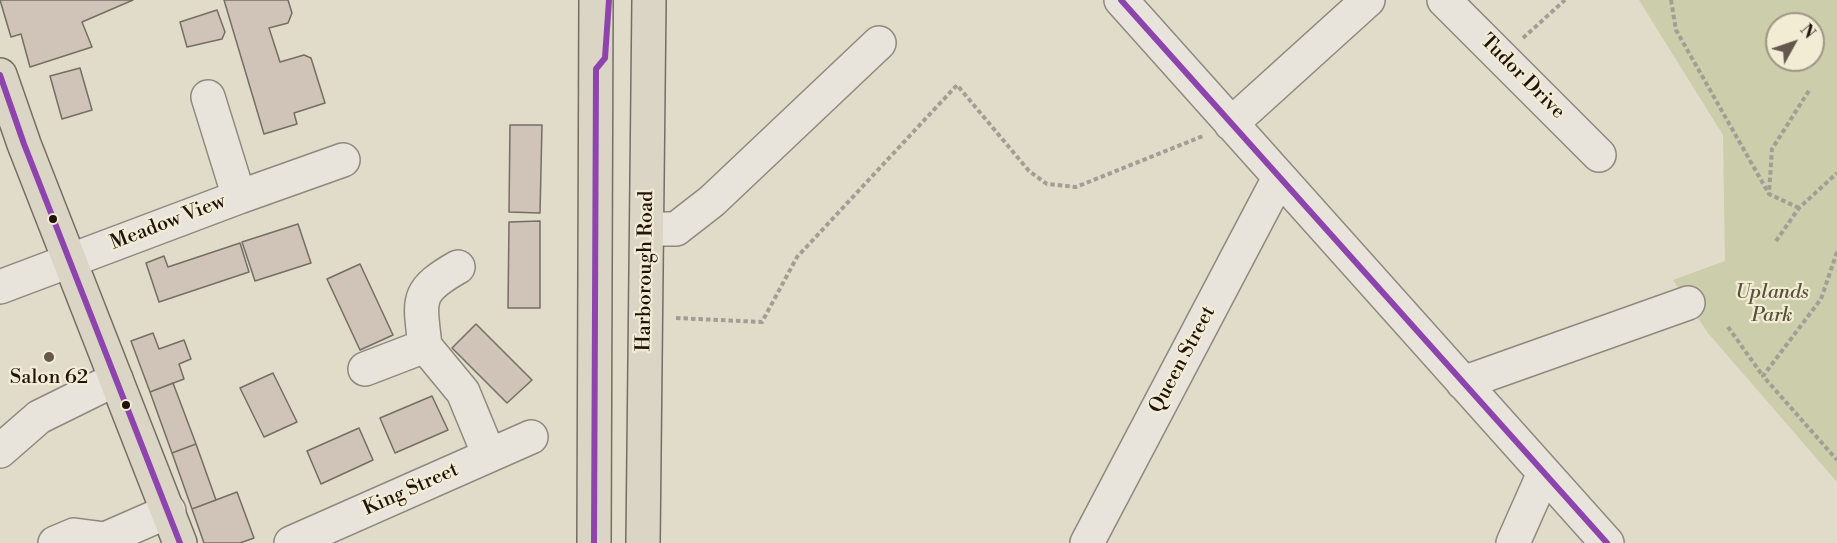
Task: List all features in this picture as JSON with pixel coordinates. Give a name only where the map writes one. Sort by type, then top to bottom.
[{"type":"main road","points":[[594,543],[596,0]]},
{"type":"main road","points":[[596,69],[605,58],[609,0]]},
{"type":"main road","name":"Harborough Road","points":[[643,543],[649,0]]},
{"type":"main road","points":[[0,75],[24,144],[180,543]]},
{"type":"street","points":[[1121,0],[1607,543]]},
{"type":"street","points":[[1231,124],[1368,0]]},
{"type":"street","name":"Tudor Drive","points":[[1444,0],[1599,155]]},
{"type":"street","points":[[647,229],[676,229],[712,201],[879,43]]},
{"type":"street","name":"Meadow View","points":[[0,287],[239,197],[208,97]]},
{"type":"street","points":[[239,197],[343,160]]},
{"type":"street","name":"Queen Street","points":[[1087,543],[1279,178]]},
{"type":"street","points":[[458,267],[427,288],[420,304],[425,346],[463,392],[489,455]]},
{"type":"street","points":[[1463,383],[1688,303]]},
{"type":"street","points":[[365,369],[425,346]]},
{"type":"street","points":[[0,451],[39,417],[117,379]]},
{"type":"street","name":"King Street","points":[[291,543],[531,437]]},
{"type":"street","points":[[1513,543],[1544,473]]},
{"type":"street","points":[[55,543],[74,535],[105,539],[169,511]]},
{"type":"path","points":[[1502,57],[1565,0]]},
{"type":"path","points":[[1671,0],[1676,30],[1769,194],[1799,208]]},
{"type":"path","points":[[674,318],[762,322],[797,257],[957,85],[1029,171],[1047,184],[1076,187],[1231,124]]},
{"type":"path","points":[[1769,194],[1773,149],[1810,89]]},
{"type":"path","points":[[1776,241],[1799,208],[1837,173]]},
{"type":"path","points":[[1763,376],[1821,299],[1837,252]]},
{"type":"path","points":[[1728,327],[1763,376],[1837,460]]},
{"type":"green space","name":"Uplands Park","points":[[1639,0],[1837,0],[1837,482],[1708,333],[1673,280],[1725,261],[1723,135]]},
{"type":"building","points":[[0,0],[133,0],[82,22],[92,47],[30,67],[21,34],[11,37]]},
{"type":"building","points":[[224,0],[288,0],[292,13],[288,23],[269,28],[280,62],[304,55],[311,58],[325,103],[294,113],[297,124],[264,134]]},
{"type":"building","points":[[217,10],[225,32],[222,39],[187,47],[180,22]]},
{"type":"building","points":[[80,68],[92,110],[62,119],[50,76]]},
{"type":"building","points":[[510,125],[542,125],[540,213],[509,212]]},
{"type":"building","points":[[540,221],[540,308],[508,308],[509,222]]},
{"type":"building","points":[[298,224],[311,263],[255,281],[242,242]]},
{"type":"building","points":[[240,243],[249,272],[159,302],[146,263],[164,256],[168,267]]},
{"type":"building","points":[[360,264],[393,335],[360,350],[327,279]]},
{"type":"building","points":[[476,324],[532,380],[507,403],[452,348]]},
{"type":"building","points":[[153,333],[159,349],[184,340],[191,359],[179,364],[184,379],[150,392],[131,341]]},
{"type":"building","points":[[273,373],[297,422],[264,437],[240,388]]},
{"type":"building","points":[[173,383],[196,444],[172,453],[150,392]]},
{"type":"building","points":[[432,396],[448,430],[395,453],[380,418]]},
{"type":"building","points":[[359,428],[373,460],[321,484],[307,451]]},
{"type":"building","points":[[196,444],[216,500],[192,509],[172,453]]},
{"type":"building","points":[[237,492],[254,538],[240,543],[204,543],[192,509]]},
{"type":"transit line","points":[[594,543],[596,69],[605,58],[609,0]]},
{"type":"transit line","points":[[1121,0],[1607,543]]},
{"type":"transit line","points":[[0,75],[24,144],[180,543]]},
{"type":"place","name":"Salon 62","points":[[49,357]]}]
